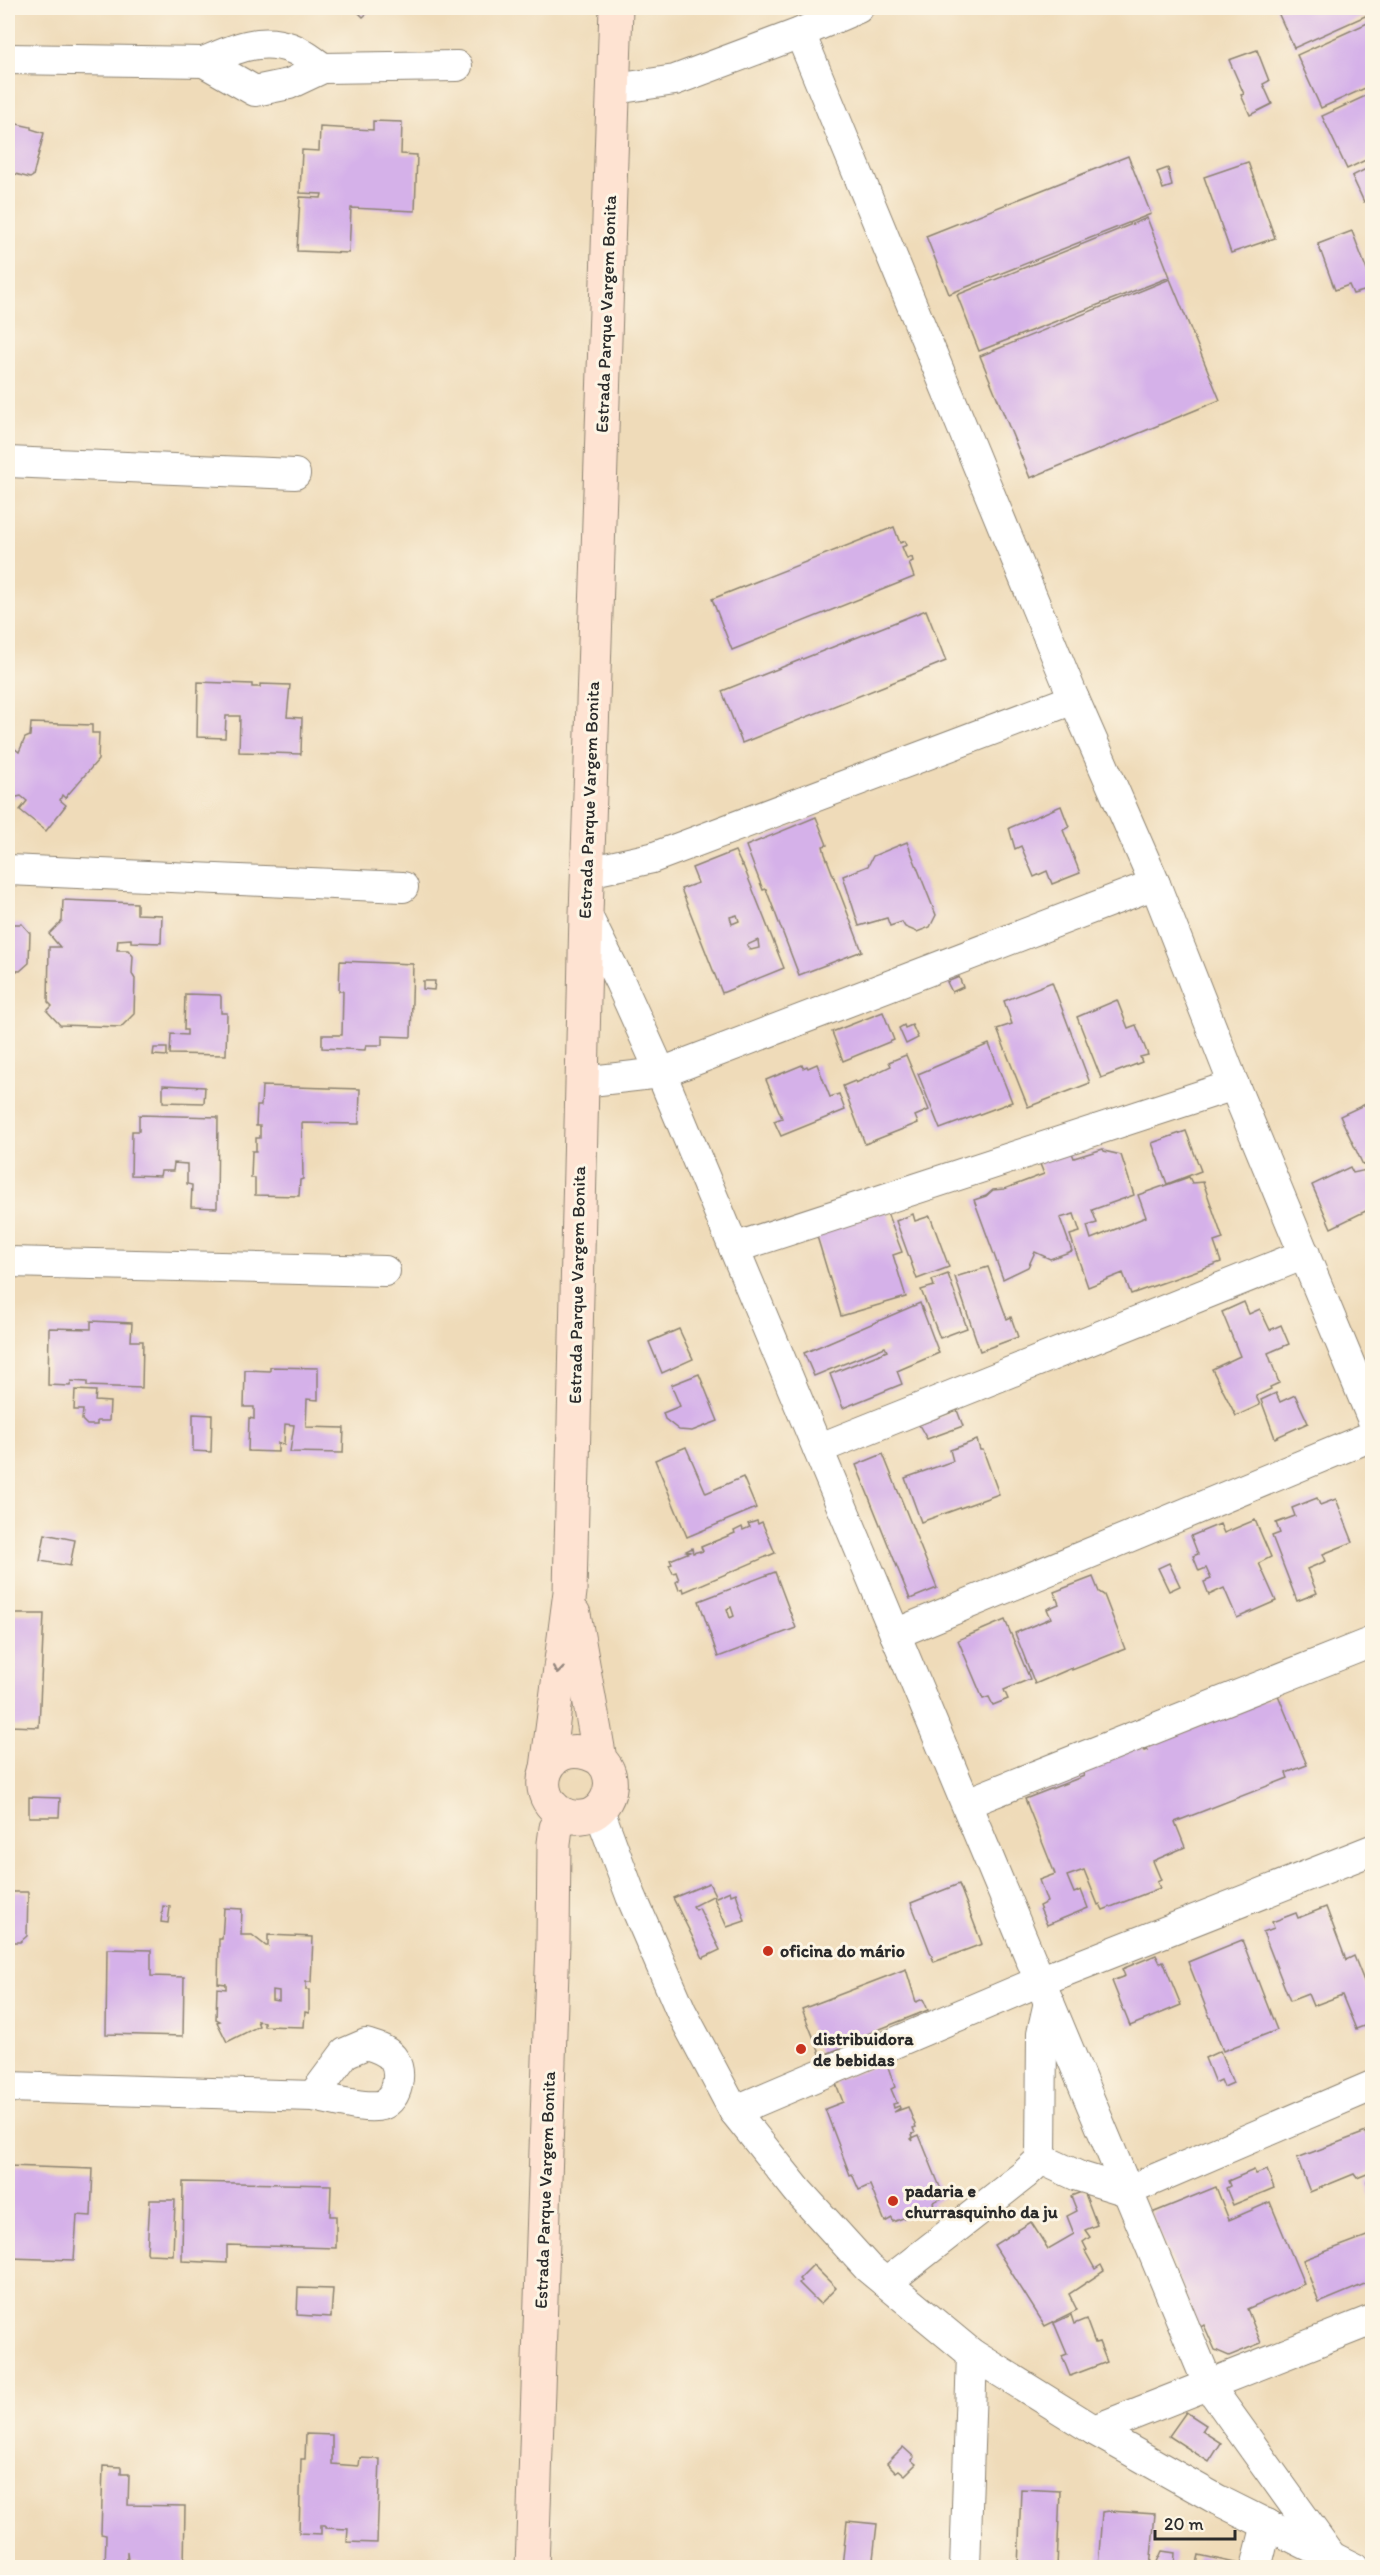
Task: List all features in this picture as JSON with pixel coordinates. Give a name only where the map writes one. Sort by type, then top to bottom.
[{"type":"main road","name":"Estrada Parque Vargem Bonita","points":[[547,1768],[570,1592],[586,914],[616,8]]},
{"type":"main road","name":"Estrada Parque Vargem Bonita","points":[[570,1592],[600,1759]]},
{"type":"main road","points":[[574,1750],[588,1752],[600,1759],[608,1771],[611,1785],[608,1798],[599,1809],[583,1817],[564,1815],[547,1800],[543,1779],[554,1759],[574,1750]]},
{"type":"main road","name":"Estrada Parque Vargem Bonita","points":[[532,2568],[553,1941],[554,1843],[556,1828],[564,1815]]},
{"type":"street","points":[[615,89],[675,80],[800,33],[858,8]]},
{"type":"street","points":[[800,33],[1074,699],[1155,884],[1234,1086],[1372,1418]]},
{"type":"street","points":[[8,59],[204,62],[242,46],[271,43],[291,48],[323,68]]},
{"type":"street","points":[[204,62],[255,91],[289,84],[323,68],[457,66]]},
{"type":"street","points":[[8,462],[295,474]]},
{"type":"street","points":[[588,872],[652,858],[1074,699]]},
{"type":"street","points":[[8,870],[403,886]]},
{"type":"street","points":[[582,1082],[661,1073],[1155,884]]},
{"type":"street","points":[[586,914],[661,1073],[1209,2386],[1343,2562]]},
{"type":"street","points":[[734,1248],[1234,1086]]},
{"type":"street","points":[[818,1449],[1305,1254]]},
{"type":"street","points":[[8,1262],[385,1271]]},
{"type":"street","points":[[895,1634],[1372,1436]]},
{"type":"street","points":[[967,1803],[1372,1642]]},
{"type":"street","points":[[599,1809],[631,1896],[681,2011],[734,2111],[798,2191],[868,2268],[972,2354],[1094,2430],[1218,2500],[1343,2562]]},
{"type":"street","points":[[734,2111],[1044,1991],[1372,1850]]},
{"type":"street","points":[[886,2283],[1023,2175],[1041,2158],[1044,1991]]},
{"type":"street","points":[[1041,2158],[1078,2176],[1127,2191],[1372,2086]]},
{"type":"street","points":[[8,2087],[313,2096]]},
{"type":"street","points":[[1094,2430],[1372,2320]]},
{"type":"street","points":[[965,2568],[972,2354]]},
{"type":"street","points":[[1256,2568],[1267,2524]]},
{"type":"building","points":[[354,8],[373,8],[363,17]]},
{"type":"building","points":[[1276,8],[1372,8],[1372,13],[1294,48]]},
{"type":"building","points":[[1372,21],[1372,85],[1321,108],[1297,55]]},
{"type":"building","points":[[1257,50],[1269,81],[1263,84],[1272,104],[1250,115],[1241,95],[1244,94],[1229,60]]},
{"type":"building","points":[[1372,93],[1372,157],[1347,169],[1322,116]]},
{"type":"building","points":[[373,121],[402,122],[401,154],[417,155],[415,211],[351,208],[349,253],[297,251],[300,197],[321,198],[322,194],[300,193],[302,150],[319,151],[320,127],[373,130]]},
{"type":"building","points":[[8,122],[31,127],[31,129],[44,133],[33,176],[30,178],[8,172]]},
{"type":"building","points":[[1128,156],[1151,214],[949,294],[926,236]]},
{"type":"building","points":[[1248,162],[1275,238],[1231,253],[1204,177]]},
{"type":"building","points":[[1372,166],[1372,199],[1364,202],[1352,176]]},
{"type":"building","points":[[1168,168],[1172,186],[1163,189],[1157,172]]},
{"type":"building","points":[[1147,218],[1170,277],[979,351],[957,295]]},
{"type":"building","points":[[1352,231],[1371,281],[1368,282],[1371,289],[1353,294],[1349,285],[1335,290],[1318,244]]},
{"type":"building","points":[[1170,279],[1220,400],[1030,478],[980,356]]},
{"type":"building","points":[[894,527],[900,543],[905,541],[907,545],[902,547],[907,559],[912,557],[913,561],[909,563],[914,577],[732,650],[712,599]]},
{"type":"building","points":[[926,610],[946,661],[742,743],[722,691]]},
{"type":"building","points":[[198,682],[252,684],[252,687],[260,687],[260,684],[290,685],[287,717],[302,718],[301,754],[239,752],[240,716],[226,716],[225,738],[197,737]]},
{"type":"building","points":[[31,723],[92,725],[92,733],[99,733],[98,760],[65,798],[62,795],[60,800],[66,805],[46,831],[20,810],[27,801],[21,796],[8,799],[8,743],[19,752],[25,738],[30,736]]},
{"type":"building","points":[[1061,806],[1069,827],[1063,830],[1080,873],[1052,884],[1047,871],[1034,877],[1021,846],[1015,849],[1009,828]]},
{"type":"building","points":[[816,817],[827,845],[823,846],[825,854],[862,951],[799,975],[766,889],[763,890],[746,846]]},
{"type":"building","points":[[907,842],[936,915],[930,927],[917,932],[905,927],[902,922],[890,926],[887,918],[859,926],[843,876],[868,866],[873,856]]},
{"type":"building","points":[[735,851],[743,865],[784,968],[722,993],[681,889],[698,883],[692,868]],"holes":[[[737,915],[739,921],[732,924],[730,917]],[[758,940],[759,948],[751,950],[747,945]]]},
{"type":"building","points":[[63,900],[137,903],[137,914],[162,915],[161,943],[131,942],[131,939],[118,940],[117,950],[128,950],[133,956],[132,974],[135,979],[134,1014],[121,1027],[60,1025],[47,1011],[52,1006],[48,1002],[49,947],[60,947],[49,934],[62,921]]},
{"type":"building","points":[[8,924],[22,924],[30,933],[29,963],[20,971],[8,970]]},
{"type":"building","points":[[340,961],[413,964],[411,1037],[382,1036],[382,1045],[366,1045],[365,1050],[322,1048],[322,1035],[342,1035],[343,991],[339,991]]},
{"type":"building","points":[[959,977],[963,987],[952,992],[947,982]]},
{"type":"building","points":[[423,981],[435,981],[434,990],[423,989]]},
{"type":"building","points":[[1052,982],[1090,1083],[1028,1107],[997,1029],[1012,1024],[1004,1001]]},
{"type":"building","points":[[185,994],[220,995],[221,1013],[227,1013],[226,1055],[170,1054],[171,1034],[187,1035],[187,1030],[184,1030]]},
{"type":"building","points":[[1117,1000],[1128,1028],[1136,1025],[1148,1055],[1140,1057],[1142,1062],[1101,1078],[1077,1017]]},
{"type":"building","points":[[883,1012],[894,1040],[843,1061],[832,1032]]},
{"type":"building","points":[[904,1025],[905,1028],[912,1025],[918,1038],[906,1044],[899,1028]]},
{"type":"building","points":[[989,1044],[1012,1102],[940,1129],[918,1074]]},
{"type":"building","points":[[154,1048],[167,1048],[167,1056],[153,1055]]},
{"type":"building","points":[[906,1055],[929,1110],[915,1116],[918,1123],[865,1144],[843,1086],[855,1081],[856,1083],[891,1066],[889,1062]]},
{"type":"building","points":[[817,1064],[830,1097],[839,1094],[845,1110],[781,1136],[774,1121],[782,1118],[766,1080],[802,1065],[803,1068],[807,1066],[808,1068]]},
{"type":"building","points":[[163,1085],[205,1087],[204,1103],[163,1102]]},
{"type":"building","points":[[262,1086],[360,1089],[359,1124],[302,1123],[303,1179],[300,1180],[299,1196],[255,1195],[255,1178],[251,1178],[252,1151],[256,1151],[256,1138],[260,1138],[260,1126],[256,1126],[257,1106],[261,1106]]},
{"type":"building","points":[[1372,1101],[1372,1160],[1363,1165],[1340,1116]]},
{"type":"building","points":[[139,1115],[218,1117],[217,1208],[191,1207],[192,1185],[187,1184],[187,1164],[174,1163],[173,1171],[161,1171],[160,1176],[131,1175],[132,1131],[139,1131]]},
{"type":"building","points":[[1186,1131],[1201,1171],[1167,1184],[1152,1143]]},
{"type":"building","points":[[1103,1149],[1121,1155],[1134,1195],[1092,1210],[1097,1223],[1087,1226],[1091,1239],[1146,1217],[1138,1195],[1189,1177],[1192,1183],[1203,1182],[1223,1239],[1214,1242],[1221,1262],[1131,1294],[1123,1273],[1088,1287],[1070,1235],[1080,1232],[1074,1214],[1060,1218],[1072,1251],[1050,1259],[1035,1252],[1028,1267],[1003,1279],[974,1200],[986,1196],[993,1190],[1004,1189],[1044,1174],[1038,1159],[1071,1150],[1074,1158]]},
{"type":"building","points":[[1350,1167],[1353,1173],[1366,1170],[1372,1183],[1372,1208],[1331,1228],[1312,1185]]},
{"type":"building","points":[[886,1210],[902,1252],[893,1255],[906,1297],[841,1316],[816,1233]]},
{"type":"building","points":[[913,1214],[915,1221],[930,1216],[949,1267],[917,1279],[896,1221]]},
{"type":"building","points":[[988,1267],[1007,1319],[1011,1317],[1018,1337],[980,1351],[955,1277]]},
{"type":"building","points":[[948,1274],[967,1328],[940,1338],[921,1290],[934,1286],[932,1280]]},
{"type":"building","points":[[1244,1302],[1249,1314],[1260,1309],[1270,1330],[1281,1325],[1289,1344],[1268,1353],[1279,1383],[1256,1396],[1260,1405],[1236,1416],[1212,1369],[1240,1356],[1222,1312]]},
{"type":"building","points":[[920,1303],[939,1353],[897,1371],[902,1384],[843,1408],[830,1374],[887,1351],[885,1347],[814,1376],[804,1353]]},
{"type":"building","points":[[91,1321],[132,1323],[131,1341],[143,1341],[142,1388],[87,1386],[87,1382],[71,1381],[70,1386],[48,1385],[49,1328],[91,1329]]},
{"type":"building","points":[[679,1329],[693,1359],[662,1373],[649,1342]]},
{"type":"building","points":[[270,1367],[318,1368],[318,1400],[307,1399],[306,1427],[344,1428],[343,1453],[290,1452],[294,1425],[285,1424],[284,1444],[278,1443],[278,1452],[248,1451],[249,1418],[254,1419],[254,1407],[244,1407],[245,1370],[270,1371]]},
{"type":"building","points":[[699,1374],[718,1421],[692,1431],[679,1430],[665,1419],[663,1413],[680,1406],[671,1385]]},
{"type":"building","points":[[75,1390],[96,1391],[95,1401],[110,1402],[109,1421],[97,1421],[97,1425],[87,1425],[82,1420],[83,1410],[74,1410]]},
{"type":"building","points":[[1276,1393],[1280,1402],[1295,1395],[1308,1423],[1275,1438],[1261,1400]]},
{"type":"building","points":[[957,1410],[963,1426],[927,1439],[919,1425]]},
{"type":"building","points":[[193,1414],[212,1415],[211,1452],[193,1451]]},
{"type":"building","points":[[977,1440],[999,1494],[921,1522],[905,1478],[953,1461],[950,1450]]},
{"type":"building","points":[[686,1447],[706,1493],[743,1477],[756,1508],[687,1537],[655,1460]]},
{"type":"building","points":[[883,1454],[937,1588],[910,1599],[856,1465]]},
{"type":"building","points":[[1317,1498],[1320,1505],[1336,1499],[1353,1542],[1323,1554],[1326,1561],[1307,1569],[1317,1593],[1297,1601],[1272,1536],[1280,1533],[1276,1523],[1295,1516],[1292,1508]]},
{"type":"building","points":[[1255,1520],[1271,1557],[1259,1563],[1276,1601],[1237,1618],[1224,1588],[1209,1595],[1204,1582],[1211,1579],[1206,1568],[1199,1571],[1193,1556],[1198,1554],[1191,1536],[1220,1524],[1224,1533]]},
{"type":"building","points":[[757,1521],[758,1524],[762,1522],[775,1553],[684,1592],[683,1588],[679,1590],[676,1582],[679,1580],[676,1572],[673,1573],[669,1565],[672,1564],[670,1560],[690,1552],[686,1551],[692,1548],[693,1553],[703,1551],[701,1547],[735,1533],[734,1531],[742,1527],[743,1530],[750,1527],[748,1524]]},
{"type":"building","points":[[45,1534],[75,1540],[70,1566],[40,1561]]},
{"type":"building","points":[[1169,1563],[1180,1586],[1169,1591],[1158,1568]]},
{"type":"building","points":[[775,1572],[796,1628],[718,1657],[699,1601]],"holes":[[[731,1607],[734,1616],[730,1618],[727,1609]]]},
{"type":"building","points":[[1093,1577],[1099,1592],[1104,1595],[1125,1649],[1035,1684],[1015,1633],[1051,1618],[1047,1609],[1059,1604],[1054,1592]]},
{"type":"building","points":[[8,1614],[44,1614],[39,1727],[8,1726]]},
{"type":"building","points":[[1005,1620],[1030,1679],[1004,1690],[1008,1699],[993,1705],[989,1697],[983,1699],[958,1640]]},
{"type":"building","points":[[1278,1695],[1307,1765],[1286,1773],[1288,1778],[1175,1822],[1185,1847],[1153,1861],[1161,1880],[1157,1882],[1160,1888],[1103,1910],[1100,1904],[1098,1905],[1084,1870],[1067,1876],[1074,1893],[1081,1890],[1088,1908],[1047,1925],[1039,1906],[1047,1902],[1039,1880],[1055,1874],[1025,1799],[1084,1776],[1080,1767],[1140,1743],[1145,1751],[1148,1750],[1146,1747]]},
{"type":"building","points":[[29,1797],[60,1798],[59,1817],[29,1817]]},
{"type":"building","points":[[709,1883],[715,1895],[693,1906],[696,1910],[699,1908],[720,1950],[703,1958],[673,1898]]},
{"type":"building","points":[[959,1884],[982,1944],[934,1962],[911,1903]]},
{"type":"building","points":[[730,1891],[731,1895],[736,1893],[745,1921],[727,1927],[714,1898]]},
{"type":"building","points":[[8,1892],[28,1892],[27,1936],[20,1942],[8,1942]]},
{"type":"building","points":[[163,1906],[170,1907],[168,1923],[161,1922]]},
{"type":"building","points":[[1326,1907],[1346,1960],[1354,1956],[1372,2001],[1372,2023],[1356,2029],[1342,1995],[1313,2006],[1308,1994],[1290,2001],[1263,1932],[1274,1928],[1272,1922],[1296,1913],[1298,1918]]},
{"type":"building","points":[[224,1908],[242,1909],[241,1935],[252,1935],[266,1946],[268,1946],[268,1935],[313,1937],[311,1982],[306,1982],[306,1990],[309,1990],[309,2013],[305,2012],[304,2027],[264,2026],[264,2022],[257,2021],[259,2026],[227,2042],[217,2022],[220,2021],[216,2019],[217,1988],[226,1989],[226,1984],[218,1983],[219,1939],[222,1939]],"holes":[[[272,1990],[279,1991],[279,2001],[272,2000]]]},
{"type":"building","points":[[1242,1940],[1277,2030],[1223,2051],[1188,1962]]},
{"type":"building","points":[[107,1949],[151,1950],[151,1976],[184,1977],[183,2036],[106,2034]]},
{"type":"building","points":[[1156,1955],[1160,1963],[1163,1961],[1181,2005],[1130,2026],[1112,1981],[1125,1976],[1122,1969]]},
{"type":"building","points":[[906,1969],[916,2002],[923,1999],[928,2010],[860,2037],[861,2040],[821,2056],[802,2009]]},
{"type":"building","points":[[1220,2051],[1233,2083],[1224,2087],[1221,2080],[1215,2083],[1205,2058]]},
{"type":"building","points":[[886,2061],[895,2087],[891,2089],[897,2103],[893,2104],[894,2108],[899,2106],[900,2108],[894,2112],[908,2107],[916,2127],[913,2128],[915,2133],[912,2134],[913,2138],[919,2135],[944,2197],[933,2202],[934,2206],[893,2222],[892,2218],[885,2222],[870,2185],[859,2190],[852,2174],[850,2175],[825,2109],[843,2102],[835,2081]]},
{"type":"building","points":[[1366,2132],[1372,2148],[1372,2172],[1357,2178],[1354,2174],[1310,2192],[1297,2158]]},
{"type":"building","points":[[8,2166],[93,2169],[91,2216],[77,2215],[74,2260],[10,2258]]},
{"type":"building","points":[[1254,2170],[1256,2174],[1267,2170],[1274,2188],[1233,2205],[1226,2188],[1230,2186],[1228,2181]]},
{"type":"building","points":[[1372,2179],[1372,2201],[1367,2181]]},
{"type":"building","points":[[183,2182],[331,2185],[330,2216],[336,2216],[336,2248],[227,2245],[227,2263],[182,2261]]},
{"type":"building","points":[[1216,2187],[1229,2220],[1270,2202],[1304,2284],[1247,2309],[1261,2343],[1229,2356],[1215,2350],[1204,2325],[1199,2328],[1152,2213]]},
{"type":"building","points":[[1084,2191],[1097,2225],[1085,2230],[1090,2237],[1083,2242],[1087,2250],[1085,2251],[1095,2269],[1101,2265],[1104,2271],[1069,2294],[1077,2310],[1045,2326],[994,2245],[1031,2222],[1048,2249],[1074,2234],[1067,2216],[1077,2211],[1071,2196]]},
{"type":"building","points":[[150,2200],[175,2200],[173,2255],[148,2254],[147,2252]]},
{"type":"building","points":[[1372,2234],[1372,2281],[1319,2303],[1303,2260]]},
{"type":"building","points":[[813,2265],[836,2288],[820,2304],[799,2283],[801,2281],[799,2279]]},
{"type":"building","points":[[298,2288],[333,2289],[331,2317],[297,2315]]},
{"type":"building","points":[[1071,2315],[1074,2324],[1086,2319],[1095,2343],[1099,2342],[1107,2362],[1070,2376],[1062,2356],[1067,2354],[1054,2323]]},
{"type":"building","points":[[1186,2412],[1206,2425],[1202,2431],[1221,2443],[1209,2462],[1169,2436]]},
{"type":"building","points":[[306,2434],[332,2435],[332,2464],[359,2466],[360,2458],[380,2459],[377,2543],[347,2542],[348,2529],[325,2528],[325,2525],[321,2525],[321,2534],[299,2533],[301,2459],[305,2459]]},
{"type":"building","points":[[903,2447],[914,2457],[911,2460],[916,2464],[905,2475],[899,2470],[896,2472],[887,2463]]},
{"type":"building","points":[[103,2466],[121,2467],[121,2474],[129,2474],[128,2505],[185,2506],[184,2568],[140,2568],[140,2561],[128,2561],[127,2551],[127,2568],[105,2568],[106,2535],[101,2534]]},
{"type":"building","points":[[1021,2489],[1060,2491],[1057,2568],[1018,2568]]},
{"type":"building","points":[[1102,2512],[1155,2514],[1150,2568],[1098,2568]]},
{"type":"building","points":[[847,2521],[877,2524],[872,2568],[842,2566]]},
{"type":"building","points":[[1162,2551],[1175,2553],[1174,2568],[1160,2568],[1160,2564],[1156,2564]]},
{"type":"building","points":[[1199,2555],[1244,2565],[1243,2568],[1196,2568]]},
{"type":"place","name":"oficina do mário","points":[[768,1951]]},
{"type":"place","name":"distribuidora de bebidas","points":[[801,2049]]},
{"type":"place","name":"padaria e churrasquinho da ju","points":[[893,2201]]}]
